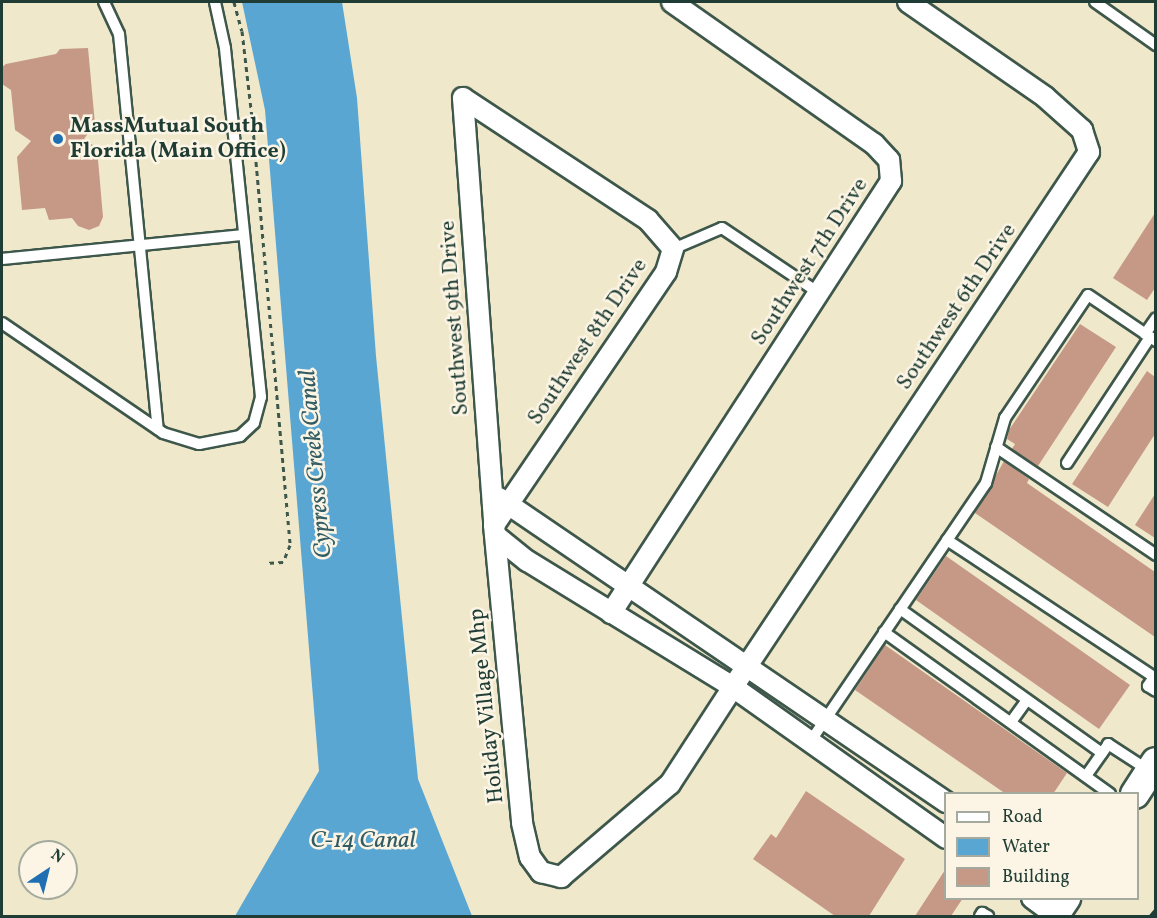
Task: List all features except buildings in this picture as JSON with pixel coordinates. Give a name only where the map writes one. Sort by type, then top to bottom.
[{"type":"street","name":"Southwest 7th Drive","points":[[611,613],[891,181],[889,160],[874,144],[672,2]]},
{"type":"street","name":"Southwest 6th Drive","points":[[733,687],[1089,152],[1082,130],[1045,97],[908,2]]},
{"type":"street","name":"Southwest 8th Drive","points":[[463,98],[648,220],[673,249],[666,272],[508,504],[494,530]]},
{"type":"street","name":"Southwest 9th Drive","points":[[463,98],[494,530]]},
{"type":"street","points":[[492,492],[627,588],[944,801]]},
{"type":"street","points":[[494,530],[527,561],[733,687],[944,837]]},
{"type":"street","name":"Holiday Village Mhp","points":[[494,530],[512,725],[530,857],[541,872],[561,877],[670,784],[733,687]]},
{"type":"street","points":[[1036,900],[1058,910]]},
{"type":"lane","points":[[105,2],[119,34],[138,249],[158,429]]},
{"type":"lane","points":[[2,323],[158,429],[199,444],[240,436],[254,423],[261,397],[225,48],[214,2]]},
{"type":"lane","points":[[1095,2],[1155,45]]},
{"type":"lane","points":[[673,249],[722,228],[819,293]]},
{"type":"lane","points":[[2,259],[138,249],[244,235]]},
{"type":"lane","points":[[810,742],[986,483],[1005,418],[1088,295],[1150,337]]},
{"type":"lane","points":[[1067,463],[1150,337],[1155,318]]},
{"type":"lane","points":[[996,447],[1155,555]]},
{"type":"lane","points":[[947,540],[1154,677],[1148,686],[1155,691]]},
{"type":"lane","points":[[900,609],[1102,753]]},
{"type":"lane","points":[[884,632],[1107,792]]},
{"type":"lane","points":[[1011,722],[1027,700]]},
{"type":"lane","points":[[1086,776],[1108,744],[1147,776]]},
{"type":"lane","points":[[980,916],[982,913],[988,916]]},
{"type":"path","points":[[234,2],[242,31],[252,117],[290,545],[283,562],[266,563]]},
{"type":"water","name":"C-14 Canal","points":[[242,2],[342,2],[357,98],[376,356],[418,779],[472,916],[235,916],[319,771],[265,110]]},
{"type":"railway","points":[[1151,916],[1156,910]]},
{"type":"place","name":"MassMutual South Florida (Main Office)","points":[[58,139]]},
{"type":"water label","name":"Cypress Creek Canal","points":[[317,464]]}]
